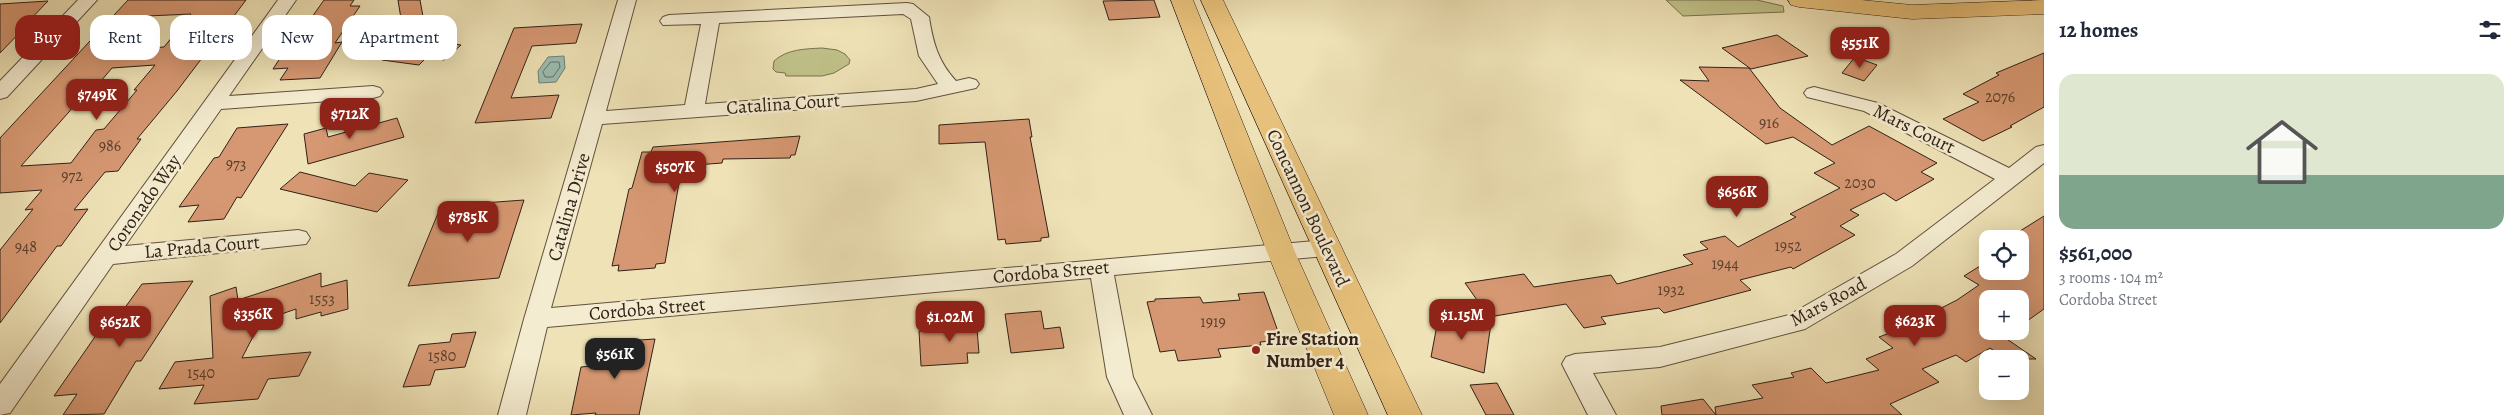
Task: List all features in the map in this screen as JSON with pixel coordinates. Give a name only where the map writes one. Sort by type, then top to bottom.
[{"type":"main road","name":"Concannon Boulevard","points":[[1182,0],[1281,252],[1351,415]]},
{"type":"main road","name":"Concannon Boulevard","points":[[1212,0],[1405,415]]},
{"type":"main road","points":[[1799,0],[1912,12],[2044,7]]},
{"type":"street","points":[[0,93],[88,0]]},
{"type":"street","name":"Coronado Way","points":[[0,404],[287,0]]},
{"type":"street","name":"Catalina Drive","points":[[512,415],[536,319],[595,118],[627,0]]},
{"type":"street","name":"Catalina Court","points":[[595,118],[916,95],[961,86],[931,65],[923,46],[920,17],[907,8],[711,18]]},
{"type":"street","points":[[669,21],[711,18],[694,111]]},
{"type":"street","points":[[215,103],[373,92]]},
{"type":"street","name":"Mars Court","points":[[1814,93],[1872,107],[2009,177]]},
{"type":"street","name":"Mars Road","points":[[1602,415],[1575,364],[1660,357],[1796,322],[1904,260],[2009,177],[2044,152]]},
{"type":"street","name":"La Prada Court","points":[[106,256],[298,238]]},
{"type":"street","name":"Cordoba Street","points":[[536,319],[1326,248]]},
{"type":"street","points":[[1101,267],[1120,377],[1138,415]]},
{"type":"green space","points":[[1666,0],[1757,0],[1783,6],[1784,12],[1683,16]]},
{"type":"green space","points":[[822,48],[837,50],[845,54],[850,60],[849,64],[834,73],[822,76],[786,76],[785,73],[776,72],[773,69],[774,61],[785,54],[796,50]]},
{"type":"water","points":[[564,56],[565,68],[556,82],[539,83],[538,71],[548,57]]},
{"type":"building","points":[[128,0],[246,0],[235,15],[114,15]]},
{"type":"building","points":[[324,0],[354,0],[350,6],[360,6],[354,15],[342,15],[342,33],[335,43],[342,42],[332,58],[332,15],[313,15]]},
{"type":"building","points":[[398,0],[420,0],[423,15],[400,15]]},
{"type":"building","points":[[1154,0],[1160,17],[1109,20],[1103,1]]},
{"type":"building","points":[[48,1],[35,15],[15,15],[15,37],[0,53],[0,4]]},
{"type":"building","points":[[582,24],[576,43],[532,46],[511,98],[559,95],[551,118],[475,123],[514,28]]},
{"type":"building","points":[[1777,35],[1808,56],[1751,69],[1722,48]]},
{"type":"building","points":[[170,40],[170,60],[201,60],[137,139],[141,139],[118,171],[105,172],[74,210],[88,209],[61,246],[57,246],[0,323],[0,250],[33,209],[25,210],[42,190],[0,193],[0,138],[72,60],[80,60],[80,52],[90,41],[90,60],[160,60],[160,47],[164,47]],"holes":[[[155,65],[134,90],[137,90],[104,129],[96,130],[71,163],[21,166],[84,95],[89,95],[112,68]]]},
{"type":"building","points":[[2044,53],[2044,107],[2010,126],[2012,127],[1983,141],[1943,119],[1979,102],[1963,94],[1999,75],[1996,73]]},
{"type":"building","points":[[1855,57],[1877,65],[1864,81],[1842,73]]},
{"type":"building","points":[[279,60],[331,60],[320,78],[280,80],[288,68],[273,69]]},
{"type":"building","points":[[382,60],[424,60],[419,65]]},
{"type":"building","points":[[1699,67],[1749,68],[1780,108],[1832,145],[1869,126],[1937,163],[1921,172],[1934,179],[1896,201],[1884,193],[1850,210],[1859,215],[1840,226],[1855,235],[1793,269],[1791,267],[1740,280],[1751,290],[1664,313],[1659,308],[1601,317],[1606,324],[1584,328],[1566,304],[1489,317],[1465,283],[1524,274],[1534,287],[1611,275],[1617,284],[1693,264],[1683,255],[1708,249],[1700,242],[1725,236],[1738,247],[1796,217],[1790,214],[1840,188],[1814,173],[1835,163],[1793,137],[1766,144],[1680,80],[1709,81]]},
{"type":"building","points":[[397,118],[404,137],[308,164],[304,134],[326,128],[328,137]]},
{"type":"building","points":[[1029,119],[1032,137],[1030,137],[1049,237],[1041,238],[1041,241],[1006,244],[1005,239],[998,240],[985,142],[939,144],[939,125]]},
{"type":"building","points":[[288,124],[241,198],[237,197],[224,219],[188,222],[199,205],[179,207],[214,158],[219,157],[237,128]]},
{"type":"building","points":[[800,136],[795,155],[791,155],[790,158],[723,159],[722,163],[682,166],[665,263],[656,264],[655,268],[618,271],[619,265],[612,266],[629,189],[632,188],[642,152],[651,152],[653,147]]},
{"type":"building","points":[[300,172],[355,186],[369,173],[408,180],[377,212],[280,189]]},
{"type":"building","points":[[524,200],[499,278],[408,286],[441,206]]},
{"type":"building","points":[[2044,216],[2044,309],[2029,320],[2029,290],[1979,290],[1979,340],[2008,340],[2023,350],[1993,350],[1990,348],[1979,350],[1979,354],[1966,362],[1956,355],[1922,369],[1939,382],[1890,404],[1902,415],[1716,415],[1715,407],[1763,398],[1752,385],[1794,377],[1791,373],[1811,368],[1826,383],[1879,370],[1866,359],[1893,348],[1879,337],[1898,330],[1957,300],[1979,285],[1964,276],[1979,267],[1979,280],[2029,280],[2029,230],[2022,230]]},
{"type":"building","points":[[321,273],[321,287],[347,280],[348,309],[321,316],[321,312],[296,319],[296,309],[261,321],[242,358],[311,352],[299,376],[268,379],[258,399],[194,404],[204,385],[159,389],[175,362],[213,358],[210,296],[236,287],[238,300]]},
{"type":"building","points":[[193,281],[141,361],[136,361],[104,414],[63,415],[77,394],[54,396],[101,328],[111,327],[142,284]]},
{"type":"building","points":[[1264,292],[1281,340],[1260,342],[1261,345],[1218,349],[1221,357],[1178,361],[1175,350],[1160,352],[1147,302],[1155,301],[1155,299],[1200,297],[1203,303],[1240,300],[1238,294]]},
{"type":"building","points":[[1440,309],[1491,323],[1484,373],[1431,357]]},
{"type":"building","points":[[1041,311],[1044,329],[1060,327],[1064,348],[1011,353],[1005,314]]},
{"type":"building","points":[[976,317],[979,353],[967,353],[968,363],[921,366],[919,331],[953,329],[953,318]]},
{"type":"building","points":[[476,332],[465,367],[435,370],[430,385],[403,387],[419,345],[450,342],[452,334]]},
{"type":"building","points":[[655,339],[639,415],[595,415],[596,413],[571,415],[581,367],[602,365],[608,342]]},
{"type":"building","points":[[2029,354],[2036,359],[2029,359]]},
{"type":"building","points":[[1497,383],[1514,415],[1486,415],[1470,385]]},
{"type":"building","points":[[1703,399],[1716,415],[1662,415],[1661,406]]},
{"type":"place","name":"Fire Station Number 4","points":[[1256,350]]}]
